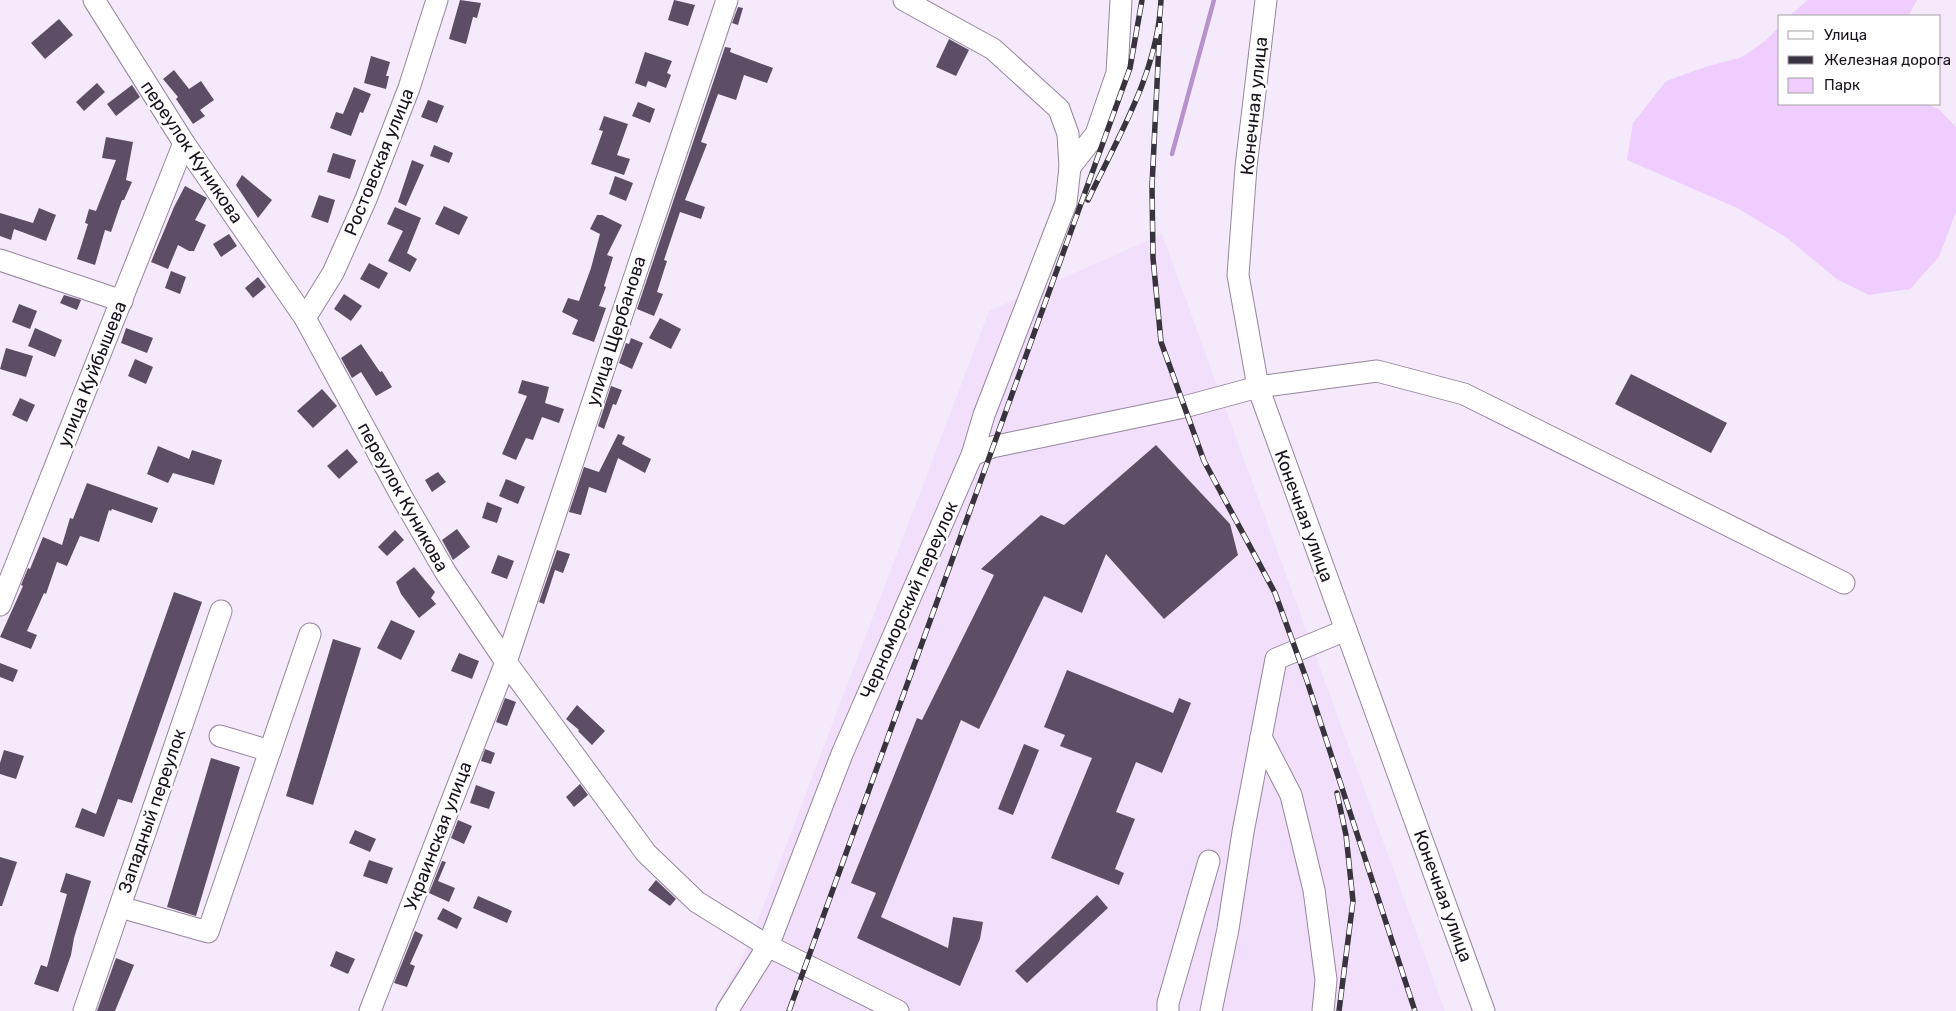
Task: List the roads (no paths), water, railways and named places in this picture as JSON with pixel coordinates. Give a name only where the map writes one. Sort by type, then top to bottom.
[{"type":"street","name":"переулок Куникова","points":[[94,0],[184,143],[305,318],[446,573],[506,662],[646,852],[697,902],[768,946],[898,1011]]},
{"type":"street","name":"Ростовская улица","points":[[305,318],[333,272],[366,199],[409,88],[437,0]]},
{"type":"street","name":"улица Щербанова","points":[[506,662],[727,0]]},
{"type":"street","name":"Черноморский переулок","points":[[727,1011],[768,946],[842,754],[972,455],[984,415],[1066,203],[1070,167],[1068,134],[1059,109],[993,49],[904,0]]},
{"type":"street","points":[[1070,167],[1096,134],[1117,74],[1121,0]]},
{"type":"street","name":"Конечная улица","points":[[1266,0],[1246,167],[1238,275],[1258,387],[1484,1011]]},
{"type":"street","name":"улица Куйбышева","points":[[0,605],[184,143]]},
{"type":"street","points":[[0,260],[122,300]]},
{"type":"street","points":[[972,455],[992,447],[1184,407],[1258,387],[1377,372],[1464,394],[1844,583]]},
{"type":"street","name":"Западный переулок","points":[[84,1011],[221,610]]},
{"type":"street","points":[[1211,1011],[1228,930],[1276,659],[1346,630]]},
{"type":"street","points":[[120,907],[208,932],[310,634]]},
{"type":"street","name":"Украинская улица","points":[[370,1011],[506,662]]},
{"type":"street","points":[[220,736],[270,751]]},
{"type":"street","points":[[1261,737],[1291,795],[1314,890],[1326,980],[1323,1011]]},
{"type":"street","points":[[1168,1011],[1168,1003],[1209,861]]},
{"type":"waterway","points":[[1172,154],[1214,0]]},
{"type":"railway","points":[[789,1011],[1130,68],[1142,0]]},
{"type":"railway","points":[[1088,200],[1135,103],[1153,53],[1161,0]]},
{"type":"railway","points":[[1160,23],[1152,186],[1153,258],[1161,342],[1204,461],[1275,593],[1306,678],[1415,1011]]},
{"type":"railway","points":[[1337,793],[1346,835],[1353,901],[1339,1011]]}]
